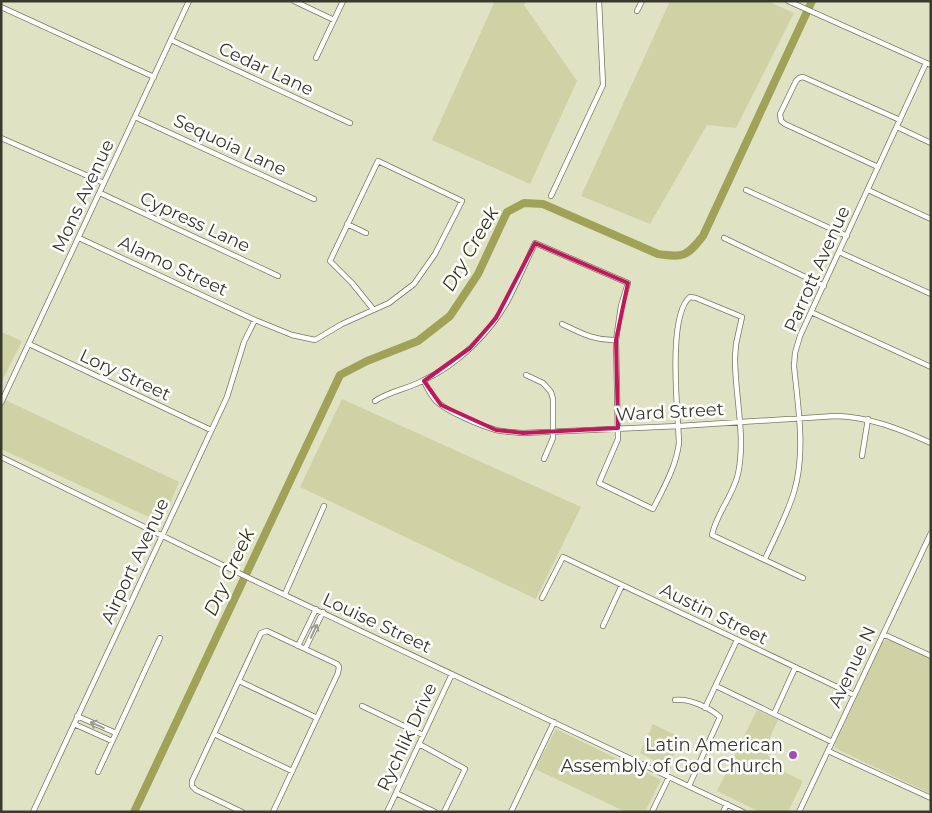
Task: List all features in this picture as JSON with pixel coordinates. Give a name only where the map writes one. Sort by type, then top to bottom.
[{"type":"street","name":"Mons Avenue","points":[[1,403],[190,1]]},
{"type":"street","points":[[294,1],[334,20]]},
{"type":"street","points":[[316,58],[343,1]]},
{"type":"street","points":[[552,196],[603,85],[599,1]]},
{"type":"street","points":[[637,11],[642,1]]},
{"type":"street","points":[[788,1],[928,64]]},
{"type":"street","points":[[1,7],[154,77]]},
{"type":"street","name":"Cedar Lane","points":[[171,40],[350,123]]},
{"type":"street","name":"Parrott Avenue","points":[[765,559],[795,491],[799,471],[801,448],[794,366],[795,353],[800,336],[896,127],[928,64]]},
{"type":"street","points":[[878,167],[785,124],[781,121],[780,114],[796,81],[798,78],[803,77],[900,120]]},
{"type":"street","name":"Sequoia Lane","points":[[135,117],[314,199]]},
{"type":"street","points":[[896,127],[931,143]]},
{"type":"street","points":[[1,138],[104,183]]},
{"type":"street","name":"Alamo Street","points":[[79,238],[255,320],[292,335],[315,340],[342,324],[389,303],[405,292],[422,274],[462,201],[378,161],[347,224]]},
{"type":"street","points":[[746,190],[847,236]]},
{"type":"street","points":[[868,190],[931,219]]},
{"type":"street","name":"Cypress Lane","points":[[100,193],[278,276]]},
{"type":"street","points":[[366,233],[347,224],[330,261],[352,283],[373,309]]},
{"type":"street","points":[[724,238],[824,286]]},
{"type":"street","points":[[375,401],[383,396],[424,381],[464,354],[496,318],[512,291],[535,243],[628,283],[621,306],[616,340],[618,428],[616,446],[599,483],[653,509],[676,459],[679,443],[676,339],[680,318],[687,300],[696,298],[742,317],[735,358],[741,447],[737,478],[712,535],[803,578]]},
{"type":"street","points":[[839,252],[931,294]]},
{"type":"street","points":[[811,312],[930,366],[931,360]]},
{"type":"street","name":"Airport Avenue","points":[[33,812],[227,397],[244,342],[255,320]]},
{"type":"street","points":[[562,324],[593,338],[616,340]]},
{"type":"street","name":"Lory Street","points":[[28,344],[211,430]]},
{"type":"street","points":[[526,375],[543,383],[551,392],[553,399],[552,443],[544,459]]},
{"type":"street","name":"Ward Street","points":[[424,381],[434,399],[441,405],[473,421],[496,430],[508,432],[553,432],[678,426],[836,416],[868,419],[888,424],[931,443]]},
{"type":"street","points":[[862,456],[868,419]]},
{"type":"street","name":"Louise Street","points":[[1,457],[251,579],[743,812]]},
{"type":"street","points":[[284,594],[324,506]]},
{"type":"street","name":"Avenue N","points":[[799,812],[931,533]]},
{"type":"street","name":"Austin Street","points":[[542,598],[563,557],[854,695]]},
{"type":"street","points":[[603,626],[622,585]]},
{"type":"street","points":[[298,646],[316,609]]},
{"type":"street","points":[[305,649],[323,612]]},
{"type":"street","points":[[242,812],[192,786],[192,781],[261,633],[267,631],[337,664],[339,667],[273,812]]},
{"type":"street","points":[[883,634],[931,656]]},
{"type":"street","points":[[98,772],[160,638]]},
{"type":"street","points":[[706,708],[737,640]]},
{"type":"street","points":[[774,714],[795,668]]},
{"type":"street","name":"Rychlik Drive","points":[[388,812],[452,674]]},
{"type":"street","points":[[239,681],[317,718]]},
{"type":"street","points":[[716,686],[832,742]]},
{"type":"street","points":[[675,700],[686,700],[706,708],[718,715],[720,721],[689,786]]},
{"type":"street","points":[[362,706],[423,735]]},
{"type":"street","points":[[77,716],[116,733]]},
{"type":"street","points":[[511,812],[554,722]]},
{"type":"street","points":[[74,724],[112,741]]},
{"type":"street","points":[[214,734],[292,771]]},
{"type":"street","points":[[419,744],[465,769],[444,812]]},
{"type":"street","points":[[828,751],[931,798]]},
{"type":"street","points":[[652,812],[669,777]]},
{"type":"street","points":[[396,793],[435,812]]},
{"type":"street","points":[[723,812],[727,804]]},
{"type":"highlighted area","points":[[535,243],[628,283],[616,340],[618,428],[523,433],[496,430],[441,405],[424,381],[470,348],[496,318]]},
{"type":"green space","points":[[495,1],[526,1],[524,5],[577,81],[530,184],[432,140]]},
{"type":"green space","points":[[670,1],[767,1],[794,13],[736,128],[707,125],[650,224],[581,196]]},
{"type":"green space","points":[[1,332],[22,341],[1,383]]},
{"type":"green space","points":[[1,398],[179,482],[162,523],[1,449]]},
{"type":"green space","points":[[342,399],[581,507],[536,599],[300,487]]},
{"type":"green space","points":[[891,640],[931,658],[931,794],[835,748],[835,744],[883,641]]},
{"type":"green space","points":[[757,710],[778,720],[765,748],[771,760],[784,772],[803,781],[788,812],[760,812],[717,791]]},
{"type":"green space","points":[[653,724],[682,738],[668,767],[640,753]]},
{"type":"green space","points":[[556,729],[661,780],[645,812],[626,812],[535,769]]},
{"type":"waterway","name":"Dry Creek","points":[[134,812],[340,375],[367,361],[418,341],[450,316],[478,274],[507,212],[524,203],[543,204],[658,254],[674,256],[689,252],[703,236],[812,1]]},
{"type":"place","name":"Latin American Assembly of God Church","points":[[793,755]]}]
